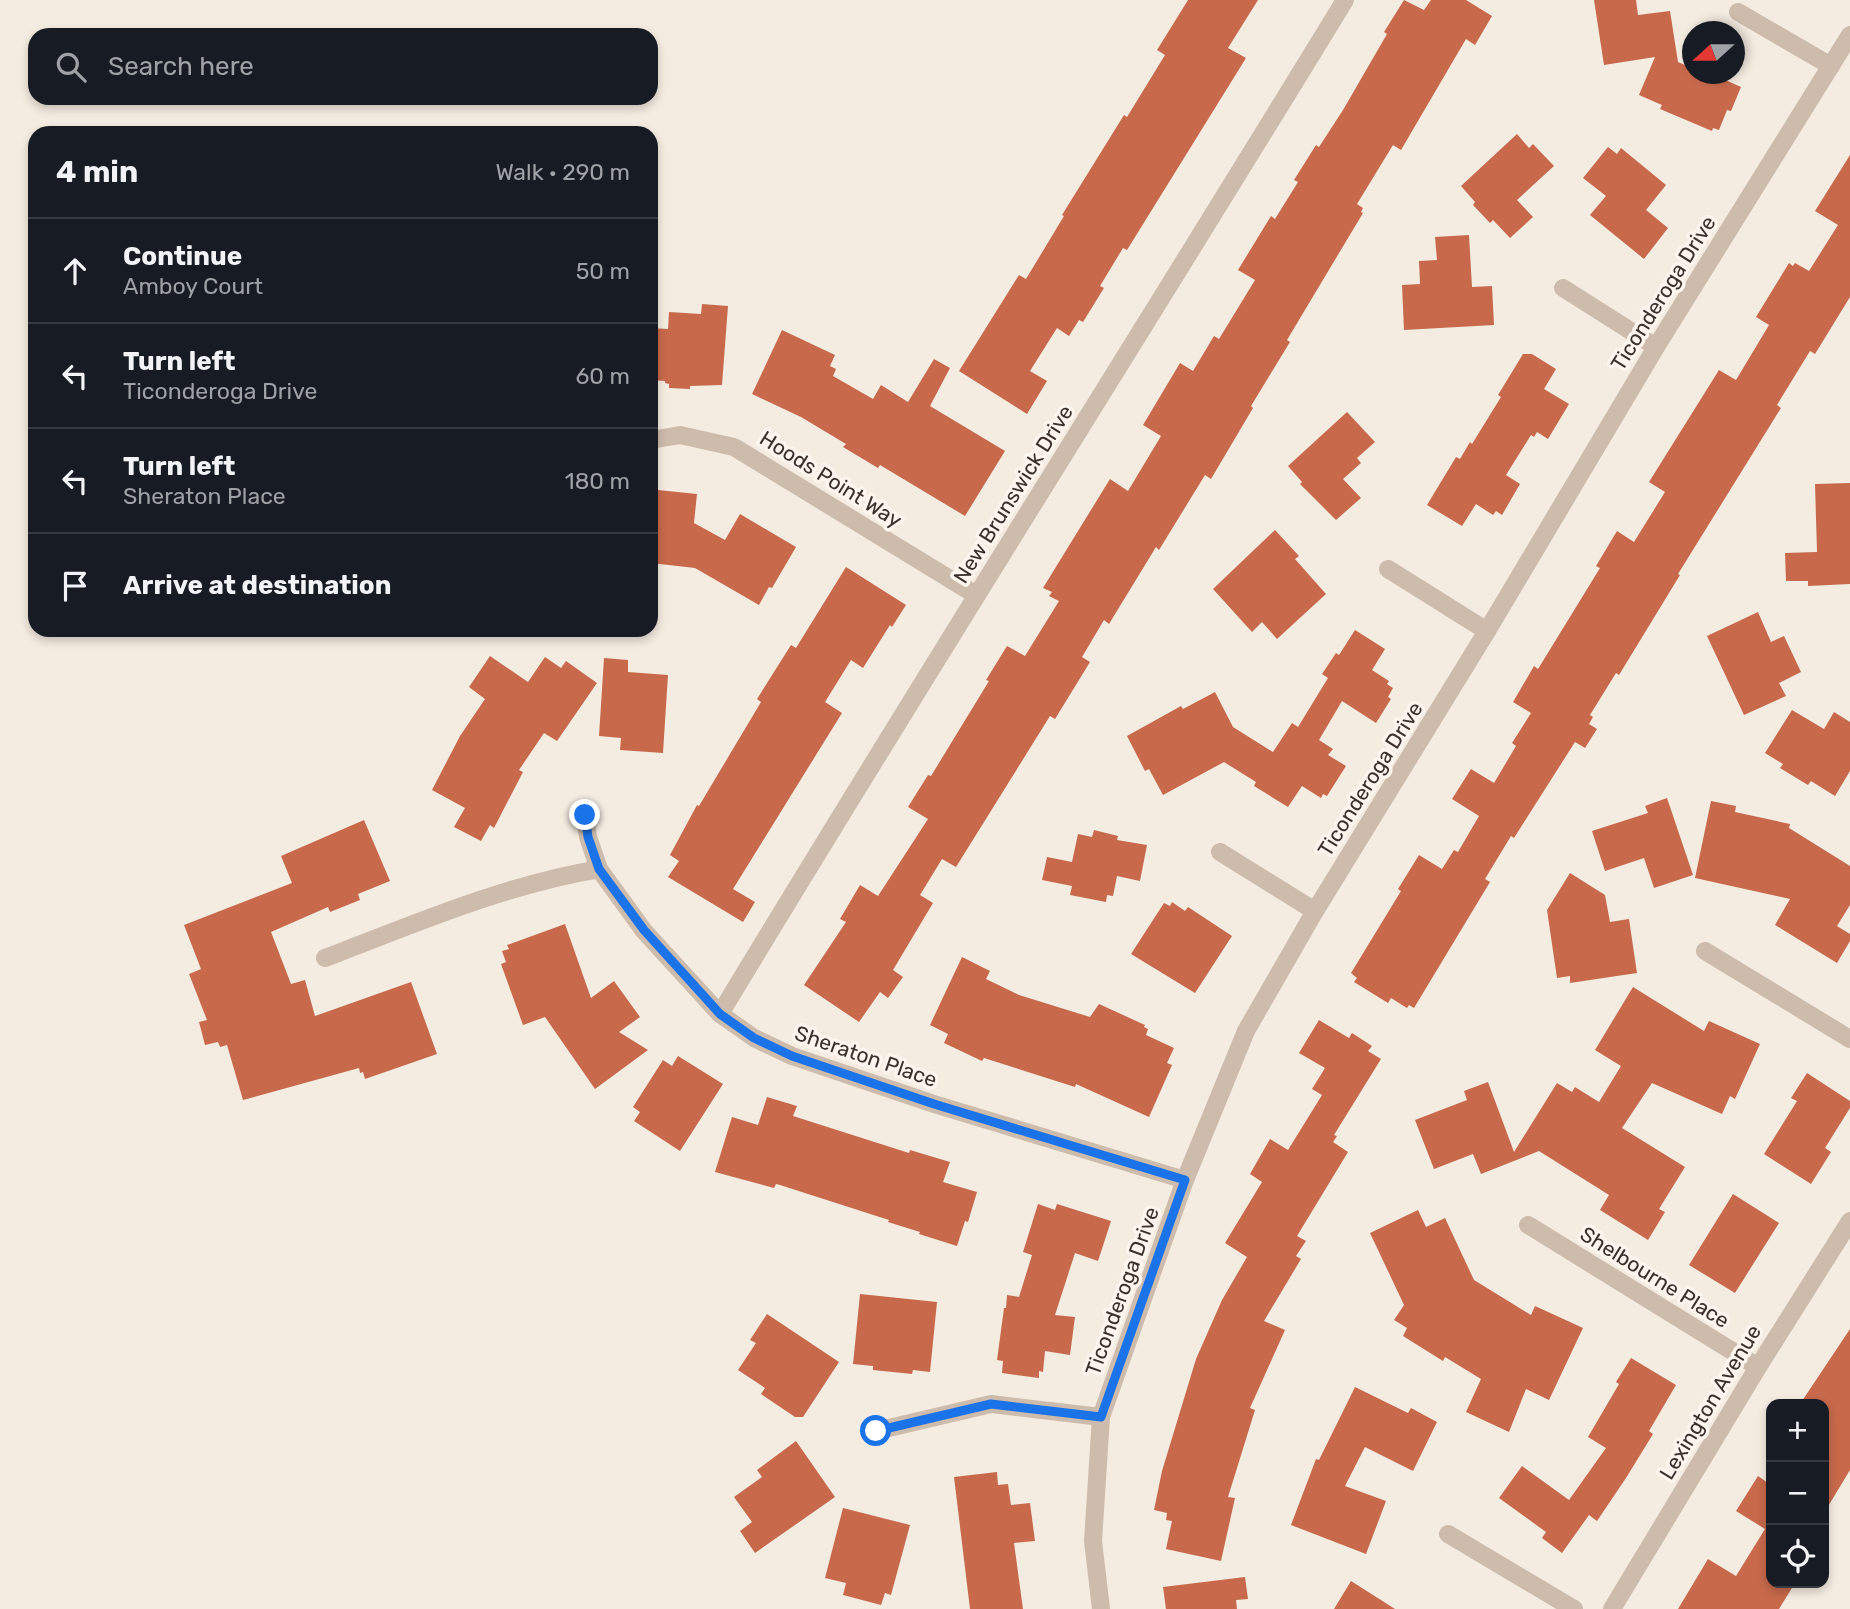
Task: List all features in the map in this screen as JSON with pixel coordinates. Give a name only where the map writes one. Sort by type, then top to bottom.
[{"type":"street","name":"New Brunswick Drive","points":[[720,1014],[1345,0]]},
{"type":"street","points":[[1738,12],[1831,66]]},
{"type":"street","name":"Ticonderoga Drive","points":[[1101,1609],[1093,1541],[1101,1417],[1185,1180],[1246,1031],[1315,911],[1850,34]]},
{"type":"street","points":[[1563,288],[1657,347]]},
{"type":"street","name":"Hoods Point Way","points":[[658,439],[680,435],[734,447],[976,595]]},
{"type":"street","points":[[1388,569],[1487,631]]},
{"type":"street","name":"Sheraton Place","points":[[585,815],[588,837],[599,869],[644,930],[720,1014],[754,1038],[792,1056],[934,1104],[1185,1180]]},
{"type":"street","points":[[1220,852],[1315,911]]},
{"type":"street","points":[[325,958],[484,899],[558,876],[599,869]]},
{"type":"street","points":[[1705,951],[1850,1039]]},
{"type":"street","name":"Lexington Avenue","points":[[1612,1609],[1850,1221]]},
{"type":"street","name":"Shelbourne Place","points":[[1528,1225],[1758,1367]]},
{"type":"street","points":[[876,1431],[991,1404],[1101,1417]]},
{"type":"street","points":[[1448,1534],[1574,1609]]},
{"type":"building","points":[[1188,0],[1258,0],[1228,48],[1246,58],[1127,250],[1123,248],[1100,286],[1104,288],[1083,322],[1079,320],[1069,336],[1057,328],[1030,371],[1047,381],[1027,414],[959,371],[1019,275],[1026,279],[1124,115],[1127,117],[1165,55],[1157,50]]},
{"type":"building","points":[[1404,0],[1424,10],[1431,0],[1466,0],[1492,16],[1475,45],[1466,39],[1401,150],[1393,145],[1357,204],[1363,208],[1363,213],[1287,340],[1290,342],[1251,406],[1253,408],[1211,479],[1205,475],[1159,550],[1156,547],[1109,624],[1104,620],[1082,657],[1090,662],[1055,719],[1050,716],[956,867],[942,859],[920,895],[933,903],[893,970],[903,977],[888,998],[880,992],[859,1022],[804,985],[846,922],[840,919],[860,885],[878,896],[928,819],[908,807],[928,775],[931,776],[989,681],[986,680],[1007,646],[1025,656],[1059,601],[1049,596],[1052,592],[1043,588],[1110,479],[1128,491],[1161,436],[1143,425],[1180,363],[1193,371],[1214,336],[1219,339],[1255,280],[1238,270],[1271,216],[1275,219],[1298,182],[1294,180],[1316,145],[1319,147],[1343,110]]},
{"type":"building","points":[[1594,0],[1636,0],[1638,15],[1670,11],[1678,62],[1682,64],[1682,84],[1734,84],[1741,87],[1719,130],[1713,128],[1712,131],[1660,109],[1662,105],[1639,95],[1655,57],[1604,65]]},
{"type":"building","points":[[1517,134],[1529,148],[1533,144],[1554,166],[1517,200],[1533,217],[1510,238],[1493,220],[1490,223],[1473,205],[1475,202],[1461,186]]},
{"type":"building","points":[[1608,147],[1617,154],[1621,148],[1666,185],[1646,210],[1668,228],[1644,259],[1590,215],[1606,196],[1583,178]]},
{"type":"building","points":[[1850,155],[1850,297],[1815,354],[1810,351],[1777,405],[1781,408],[1619,675],[1616,673],[1590,715],[1593,717],[1589,724],[1597,729],[1585,748],[1575,742],[1514,838],[1511,836],[1485,879],[1490,882],[1414,1008],[1409,1005],[1407,1008],[1391,998],[1388,1003],[1354,982],[1357,978],[1351,973],[1401,891],[1398,889],[1419,855],[1442,869],[1454,850],[1458,852],[1479,816],[1452,799],[1471,769],[1494,783],[1516,746],[1512,743],[1531,713],[1513,702],[1534,666],[1538,669],[1600,568],[1596,566],[1617,531],[1634,542],[1665,492],[1649,482],[1719,370],[1736,380],[1769,325],[1756,317],[1789,263],[1793,266],[1795,263],[1809,271],[1838,225],[1815,211]]},
{"type":"building","points":[[1469,235],[1472,287],[1492,286],[1494,325],[1404,330],[1402,285],[1420,284],[1419,261],[1437,260],[1435,237]]},
{"type":"building","points":[[702,304],[728,306],[722,385],[690,386],[690,389],[669,388],[665,381],[658,380],[658,328],[668,329],[669,312],[701,314]]},
{"type":"building","points":[[782,330],[835,355],[830,366],[836,369],[833,376],[873,399],[881,385],[908,402],[934,359],[950,368],[930,406],[1005,451],[965,516],[880,465],[878,468],[843,447],[846,444],[801,417],[752,394]]},
{"type":"building","points":[[1523,354],[1532,354],[1556,369],[1544,389],[1569,404],[1548,439],[1537,432],[1534,437],[1531,435],[1506,475],[1520,484],[1502,515],[1496,511],[1493,515],[1476,504],[1462,526],[1427,505],[1456,457],[1460,459],[1470,442],[1472,444]]},
{"type":"building","points":[[1347,412],[1375,442],[1357,458],[1361,463],[1343,479],[1361,498],[1336,520],[1300,484],[1302,482],[1288,466]]},
{"type":"building","points":[[1850,483],[1850,584],[1808,586],[1808,581],[1786,581],[1785,553],[1817,552],[1815,484]]},
{"type":"building","points":[[658,490],[697,494],[694,523],[725,540],[740,514],[796,547],[759,605],[695,568],[658,564]]},
{"type":"building","points":[[1275,530],[1299,556],[1295,559],[1326,594],[1277,639],[1262,622],[1252,632],[1213,589]]},
{"type":"building","points":[[846,567],[906,605],[863,668],[851,660],[825,702],[842,713],[733,889],[755,902],[743,922],[668,877],[679,861],[670,855],[697,805],[699,806],[761,702],[757,699],[791,645],[796,648]]},
{"type":"building","points":[[1758,612],[1771,642],[1784,636],[1801,672],[1779,683],[1786,696],[1744,715],[1707,636]]},
{"type":"building","points":[[1355,630],[1385,649],[1372,670],[1389,681],[1387,684],[1393,688],[1388,697],[1391,699],[1376,723],[1342,701],[1319,740],[1333,749],[1328,755],[1346,766],[1327,796],[1323,794],[1321,798],[1302,786],[1288,807],[1254,786],[1256,782],[1224,762],[1163,795],[1149,769],[1145,771],[1127,736],[1181,706],[1183,709],[1215,692],[1233,727],[1273,752],[1292,723],[1298,727],[1328,678],[1322,674],[1336,653],[1339,655]]},
{"type":"building","points":[[490,656],[528,682],[545,657],[561,668],[566,661],[597,683],[557,741],[544,733],[519,770],[523,772],[494,828],[490,825],[481,841],[454,827],[465,808],[432,790],[460,736],[485,699],[469,687]]},
{"type":"building","points":[[604,658],[628,660],[628,672],[668,675],[663,753],[620,750],[621,738],[599,736]]},
{"type":"building","points":[[1792,710],[1824,729],[1834,712],[1850,722],[1850,771],[1835,796],[1811,781],[1808,785],[1780,768],[1783,764],[1765,753]]},
{"type":"building","points":[[1667,798],[1693,875],[1654,888],[1644,858],[1605,871],[1592,831],[1648,813],[1645,806]]},
{"type":"building","points":[[1711,801],[1736,806],[1735,812],[1790,824],[1789,828],[1850,866],[1850,905],[1837,926],[1850,934],[1850,941],[1837,963],[1775,925],[1790,899],[1695,878]]},
{"type":"building","points":[[364,820],[390,881],[358,894],[360,900],[330,912],[328,907],[271,932],[291,984],[305,980],[315,1016],[411,982],[437,1054],[365,1079],[359,1068],[243,1100],[227,1045],[220,1047],[218,1042],[205,1045],[199,1022],[207,1020],[189,974],[201,969],[184,925],[292,883],[281,856]]},
{"type":"building","points":[[1094,830],[1118,836],[1117,840],[1147,845],[1140,881],[1117,876],[1113,896],[1107,895],[1106,902],[1070,895],[1072,886],[1042,880],[1047,857],[1072,862],[1078,834],[1092,837]]},
{"type":"building","points":[[1570,873],[1605,895],[1610,922],[1629,919],[1637,973],[1570,983],[1570,976],[1557,978],[1547,910]]},
{"type":"building","points":[[1172,902],[1185,911],[1188,907],[1232,936],[1195,993],[1131,954],[1164,903],[1170,906]]},
{"type":"building","points":[[565,924],[591,998],[614,981],[640,1017],[619,1032],[648,1050],[595,1089],[545,1017],[523,1025],[501,964],[506,962],[502,951],[509,949],[507,945]]},
{"type":"building","points":[[962,957],[990,971],[986,979],[1019,995],[1090,1017],[1099,1004],[1145,1025],[1148,1029],[1146,1035],[1174,1048],[1167,1063],[1172,1065],[1149,1117],[1076,1084],[1075,1087],[984,1058],[982,1061],[944,1043],[948,1034],[930,1025]]},
{"type":"building","points":[[1633,987],[1704,1031],[1709,1021],[1760,1044],[1735,1099],[1730,1096],[1722,1114],[1652,1083],[1622,1128],[1685,1167],[1659,1209],[1665,1212],[1648,1240],[1600,1210],[1609,1195],[1539,1151],[1481,1174],[1473,1154],[1434,1169],[1415,1120],[1467,1100],[1464,1091],[1488,1082],[1514,1152],[1557,1083],[1572,1092],[1575,1087],[1599,1102],[1621,1066],[1595,1050]]},
{"type":"building","points":[[1319,1020],[1349,1038],[1352,1033],[1372,1046],[1368,1051],[1381,1059],[1334,1135],[1337,1136],[1333,1142],[1348,1152],[1297,1236],[1306,1241],[1296,1256],[1301,1259],[1264,1321],[1285,1330],[1250,1408],[1255,1410],[1228,1497],[1235,1498],[1221,1561],[1166,1549],[1172,1521],[1166,1520],[1167,1513],[1154,1510],[1162,1471],[1196,1359],[1222,1300],[1247,1257],[1225,1243],[1262,1182],[1250,1174],[1270,1139],[1288,1150],[1322,1095],[1312,1089],[1325,1068],[1299,1053]]},
{"type":"building","points":[[678,1056],[723,1084],[680,1151],[634,1121],[640,1112],[633,1107],[663,1060],[672,1066]]},
{"type":"building","points":[[1807,1073],[1850,1101],[1850,1108],[1825,1148],[1831,1152],[1811,1184],[1764,1154],[1797,1101],[1791,1098]]},
{"type":"building","points":[[767,1097],[797,1106],[793,1116],[909,1153],[910,1150],[950,1162],[943,1182],[977,1192],[957,1246],[919,1234],[920,1232],[888,1222],[889,1220],[780,1185],[776,1184],[774,1188],[715,1172],[732,1117],[758,1125]]},
{"type":"building","points":[[1733,1194],[1779,1223],[1735,1293],[1689,1265]]},
{"type":"building","points":[[1038,1204],[1055,1210],[1057,1204],[1111,1221],[1098,1261],[1075,1253],[1055,1315],[1075,1317],[1070,1355],[1045,1351],[1043,1372],[1039,1371],[1039,1378],[1002,1373],[1003,1361],[997,1360],[1007,1295],[1019,1297],[1032,1255],[1023,1252]]},
{"type":"building","points":[[1418,1210],[1426,1227],[1445,1218],[1474,1280],[1531,1315],[1535,1306],[1583,1328],[1549,1400],[1526,1389],[1509,1432],[1466,1412],[1481,1379],[1445,1357],[1443,1361],[1403,1336],[1407,1328],[1394,1320],[1404,1305],[1370,1233]]},
{"type":"building","points":[[860,1294],[937,1302],[930,1372],[913,1370],[912,1374],[873,1370],[873,1366],[853,1364]]},
{"type":"building","points":[[767,1314],[839,1362],[803,1417],[795,1417],[761,1394],[765,1388],[738,1370],[756,1343],[750,1340]]},
{"type":"building","points":[[1850,1329],[1850,1470],[1829,1505],[1829,1399],[1803,1399]]},
{"type":"building","points":[[1631,1358],[1676,1385],[1649,1431],[1653,1434],[1597,1521],[1589,1515],[1562,1553],[1542,1538],[1546,1532],[1499,1498],[1522,1466],[1569,1500],[1606,1448],[1588,1437]]},
{"type":"building","points":[[1355,1387],[1408,1413],[1411,1408],[1437,1422],[1413,1471],[1365,1447],[1345,1486],[1386,1501],[1366,1554],[1291,1525],[1316,1459],[1319,1460]]},
{"type":"building","points":[[796,1441],[835,1497],[755,1553],[740,1531],[752,1522],[734,1497],[762,1477],[757,1470]]},
{"type":"building","points":[[997,1472],[998,1485],[1008,1484],[1011,1505],[1030,1503],[1035,1541],[1014,1543],[1023,1609],[970,1609],[954,1477]]},
{"type":"building","points":[[1758,1476],[1766,1482],[1766,1588],[1792,1588],[1779,1609],[1678,1609],[1708,1559],[1736,1576],[1765,1529],[1736,1511]]},
{"type":"building","points":[[843,1508],[910,1525],[891,1595],[885,1593],[881,1605],[843,1595],[846,1583],[825,1578]]},
{"type":"building","points":[[1245,1577],[1248,1599],[1236,1600],[1237,1609],[1166,1609],[1163,1587]]},
{"type":"building","points":[[1351,1581],[1395,1609],[1334,1609]]},
{"type":"route","points":[[585,815],[588,837],[599,869],[644,930],[720,1014],[754,1038],[792,1056],[934,1104],[1185,1180],[1101,1417],[991,1404],[876,1431]]}]
